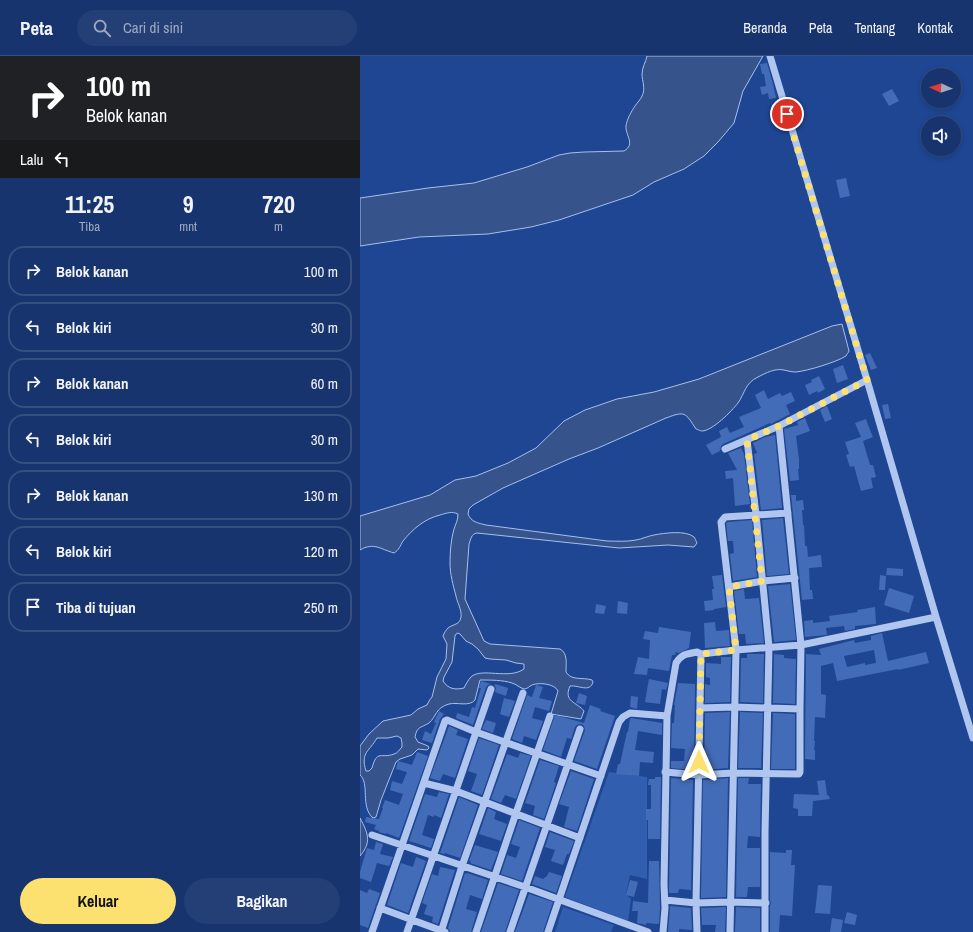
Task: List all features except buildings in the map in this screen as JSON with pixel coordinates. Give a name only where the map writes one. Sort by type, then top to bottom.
[{"type":"street","points":[[770,56],[973,738]]},
{"type":"street","points":[[725,449],[779,426],[867,380]]},
{"type":"street","points":[[665,772],[699,775],[733,773],[800,774],[802,645],[779,426]]},
{"type":"street","points":[[747,440],[769,647],[766,774],[765,932]]},
{"type":"street","points":[[730,932],[736,650],[721,522],[725,516],[788,513]]},
{"type":"street","points":[[729,587],[762,581],[795,578]]},
{"type":"street","points":[[663,932],[665,900],[665,772],[667,716],[676,663],[680,657],[697,652],[701,654],[802,645],[936,617]]},
{"type":"street","points":[[697,932],[696,903],[701,654]]},
{"type":"street","points":[[407,932],[491,689]]},
{"type":"street","points":[[380,908],[442,932],[462,866],[523,693]]},
{"type":"street","points":[[700,708],[734,707],[800,709]]},
{"type":"street","points":[[548,932],[619,722],[623,717],[630,713],[667,716]]},
{"type":"street","points":[[476,932],[550,716]]},
{"type":"street","points":[[372,932],[447,720],[476,732],[601,776]]},
{"type":"street","points":[[510,932],[580,729]]},
{"type":"street","points":[[424,783],[456,791],[580,838]]},
{"type":"street","points":[[372,835],[525,887],[631,929],[648,932]]},
{"type":"street","points":[[665,900],[696,903],[766,902]]},
{"type":"shaded area","points":[[647,56],[763,56],[743,91],[734,123],[718,142],[704,156],[684,169],[654,182],[633,195],[559,220],[531,227],[488,234],[419,237],[360,246],[360,198],[474,183],[527,167],[559,155],[570,153],[624,151],[630,142],[626,129],[627,121],[643,93],[644,88],[642,71]]},
{"type":"shaded area","points":[[842,324],[849,351],[846,356],[807,370],[796,372],[781,370],[771,371],[754,379],[750,382],[738,403],[731,411],[711,428],[702,431],[696,429],[687,416],[684,414],[677,414],[503,488],[473,505],[469,509],[468,514],[471,519],[475,522],[486,525],[607,541],[632,541],[658,534],[686,533],[694,537],[697,543],[694,547],[668,545],[619,548],[477,533],[474,534],[469,544],[465,599],[484,641],[490,644],[560,649],[563,651],[566,662],[566,672],[568,675],[574,678],[589,679],[593,682],[592,685],[587,688],[570,686],[568,691],[570,699],[584,711],[581,719],[551,714],[558,691],[551,685],[535,684],[531,685],[527,689],[524,689],[508,682],[480,680],[475,700],[473,702],[467,704],[449,704],[444,706],[429,723],[418,729],[415,737],[418,742],[428,746],[429,748],[427,750],[418,749],[412,755],[396,762],[376,817],[373,818],[367,808],[363,779],[360,775],[360,746],[369,734],[383,721],[411,715],[418,709],[427,705],[432,697],[437,677],[446,659],[447,644],[443,636],[448,628],[459,622],[461,617],[452,580],[450,563],[452,537],[458,514],[447,513],[434,517],[419,525],[411,532],[394,553],[373,546],[360,550],[360,516],[430,495],[455,480],[476,476],[508,463],[536,448],[564,421],[585,410],[617,399],[654,392],[699,379],[832,326]],"holes":[[[458,633],[466,641],[478,649],[485,658],[506,660],[524,664],[524,669],[518,672],[503,674],[476,674],[470,678],[464,688],[455,689],[449,687],[443,681],[452,662],[455,636]],[[397,736],[401,738],[402,747],[395,754],[376,758],[372,768],[369,771],[366,771],[364,765],[365,756],[377,738]]]},
{"type":"shaded area","points":[[609,772],[647,777],[647,879],[630,875],[626,894],[631,899],[628,921],[565,897]]},
{"type":"shaded area","points":[[360,818],[368,837],[364,851],[360,856]]},
{"type":"shaded area","points":[[563,907],[614,925],[611,932],[555,932]]},
{"type":"route","points":[[699,762],[701,654],[736,650],[729,587],[762,581],[747,440],[779,426],[867,380],[787,114]]}]
